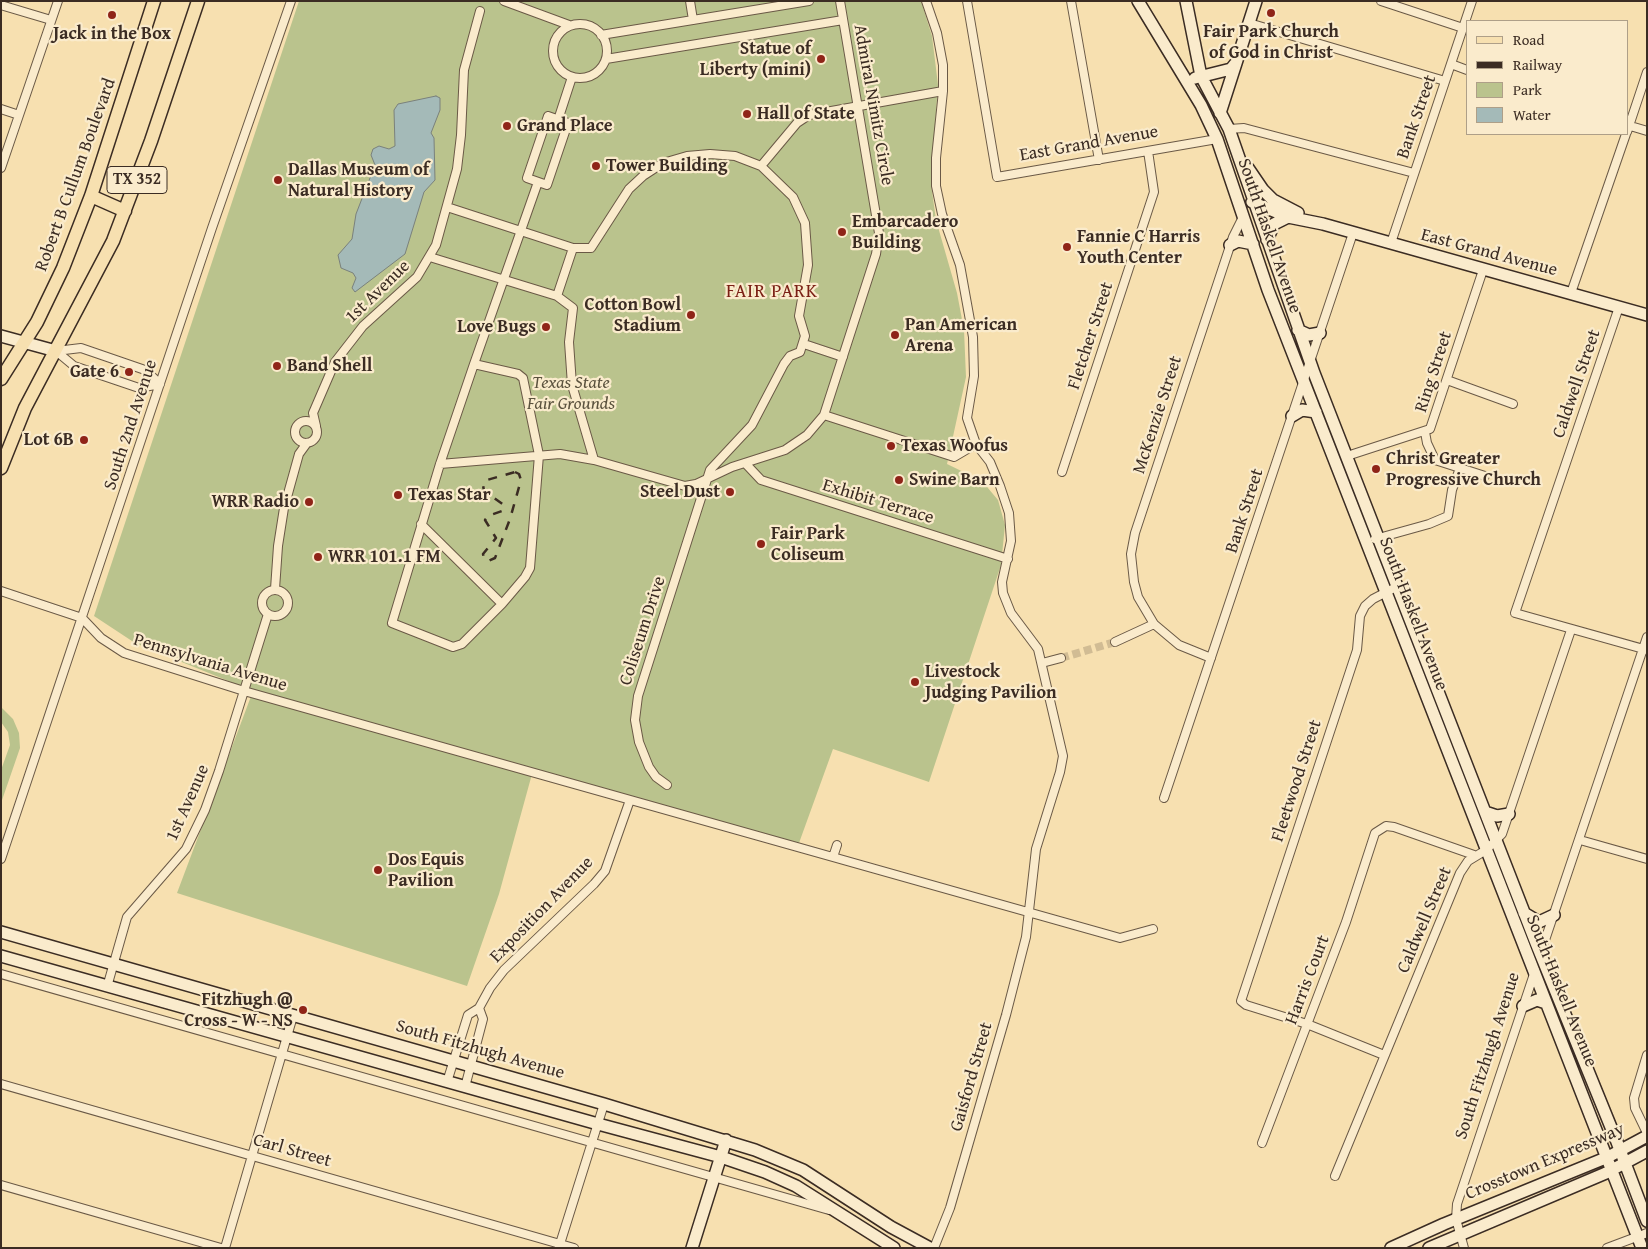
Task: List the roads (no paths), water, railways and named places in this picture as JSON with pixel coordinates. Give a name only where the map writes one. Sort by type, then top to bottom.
[{"type":"main road","name":"Robert B Cullum Boulevard","points":[[1,380],[24,343],[64,268],[91,196],[154,1]]},
{"type":"main road","name":"TX 352","points":[[1,468],[25,408],[105,258],[125,211],[151,141],[198,1]]},
{"type":"main road","name":"South Haskell Avenue","points":[[1138,1],[1186,81],[1217,139],[1268,290],[1534,973],[1612,1170],[1642,1239]]},
{"type":"main road","name":"South Haskell Avenue","points":[[1186,1],[1201,76],[1229,129],[1238,152],[1310,363],[1540,954],[1647,1221]]},
{"type":"main road","points":[[1220,113],[1235,72],[1235,64],[1256,1]]},
{"type":"main road","points":[[1186,81],[1231,68],[1235,64]]},
{"type":"main road","name":"East Grand Avenue","points":[[1238,152],[1262,190],[1273,200],[1286,209],[1322,224]]},
{"type":"main road","points":[[1230,176],[1244,194],[1256,205]]},
{"type":"main road","points":[[91,196],[125,211]]},
{"type":"main road","points":[[1243,217],[1256,205],[1266,200],[1273,200]]},
{"type":"main road","name":"East Grand Avenue","points":[[1256,205],[1288,217],[1322,224],[1391,243],[1647,316]]},
{"type":"main road","points":[[1267,240],[1274,224],[1288,217]]},
{"type":"main road","points":[[1230,245],[1238,241],[1253,244]]},
{"type":"main road","points":[[1298,330],[1309,335],[1320,333]]},
{"type":"main road","points":[[1,336],[56,351]]},
{"type":"main road","points":[[1292,416],[1302,410],[1316,412]]},
{"type":"main road","points":[[1485,812],[1497,816],[1509,814]]},
{"type":"main road","points":[[1524,913],[1539,922],[1554,915]]},
{"type":"main road","name":"South Fitzhugh Avenue","points":[[1,932],[726,1140],[803,1170],[891,1227],[930,1248]]},
{"type":"main road","points":[[1,956],[721,1157],[765,1172],[796,1186],[894,1248]]},
{"type":"main road","points":[[1523,1006],[1537,1000],[1546,1003]]},
{"type":"main road","name":"Crosstown Expressway","points":[[1456,1219],[1608,1157],[1647,1135]]},
{"type":"main road","points":[[692,1248],[726,1140]]},
{"type":"main road","name":"Crosstown Expressway","points":[[1461,1234],[1612,1170],[1647,1151]]},
{"type":"main road","points":[[1391,1248],[1456,1219]]},
{"type":"main road","points":[[1429,1248],[1461,1234]]},
{"type":"street","points":[[1,168],[58,1]]},
{"type":"street","name":"South 2nd Avenue","points":[[1,859],[291,1]]},
{"type":"street","points":[[504,1],[569,25],[586,24],[602,34],[606,46],[606,59],[602,67],[592,75],[582,78],[572,77],[561,71],[553,55],[556,37],[569,25]]},
{"type":"street","points":[[690,1],[693,20]]},
{"type":"street","points":[[602,34],[693,20],[771,4],[808,1]]},
{"type":"street","name":"Admiral Nimitz Circle","points":[[824,415],[876,254],[879,233],[840,1]]},
{"type":"street","name":"Gaisford Street","points":[[926,1],[941,51],[942,91],[937,142],[936,186],[942,214],[960,266],[969,309],[975,360],[967,418],[976,444],[990,462],[1007,506],[1012,528],[1008,559],[1002,582],[1002,593],[1011,613],[1038,649],[1063,756],[1060,772],[1036,848],[1026,938],[1006,1015],[950,1208],[934,1248]]},
{"type":"street","name":"East Grand Avenue","points":[[967,1],[997,177],[1217,139]]},
{"type":"street","points":[[1072,1],[1099,160]]},
{"type":"street","points":[[1381,1],[1463,28]]},
{"type":"street","name":"Bank Street","points":[[1391,243],[1472,1]]},
{"type":"street","points":[[1,5],[51,20]]},
{"type":"street","name":"1st Avenue","points":[[313,413],[327,376],[347,345],[371,318],[407,288],[426,265],[436,244],[460,152],[464,70],[480,11]]},
{"type":"street","points":[[606,59],[843,20]]},
{"type":"street","points":[[1249,23],[1446,81]]},
{"type":"street","points":[[1451,64],[1466,70]]},
{"type":"street","points":[[1628,126],[1647,72]]},
{"type":"street","points":[[558,120],[572,77]]},
{"type":"street","points":[[761,166],[803,118],[818,112],[942,91]]},
{"type":"street","points":[[1,109],[19,115]]},
{"type":"street","points":[[548,116],[558,120],[568,123],[547,185],[528,178],[548,116]]},
{"type":"street","points":[[1229,129],[1244,128],[1414,173]]},
{"type":"street","points":[[1628,129],[1647,131]]},
{"type":"street","points":[[1571,293],[1625,135]]},
{"type":"street","name":"Fletcher Street","points":[[1062,472],[1154,192],[1148,151]]},
{"type":"street","points":[[447,207],[574,248],[591,248],[629,190],[643,176],[663,163],[687,156],[710,154],[735,156],[761,166],[794,198],[805,223],[808,265],[799,316],[805,336],[804,344],[843,357]]},
{"type":"street","points":[[474,364],[518,374],[523,378],[539,455],[530,568],[525,577],[502,604],[458,646],[453,647],[392,623],[440,464],[474,364],[538,182]]},
{"type":"street","name":"McKenzie Street","points":[[1211,658],[1179,646],[1154,624],[1138,597],[1134,582],[1131,554],[1132,544],[1230,245],[1243,217]]},
{"type":"street","name":"Bank Street","points":[[1164,798],[1354,233]]},
{"type":"street","points":[[558,296],[574,248]]},
{"type":"street","points":[[433,258],[503,281],[558,296],[573,308],[569,342],[572,385],[594,460]]},
{"type":"street","name":"Ring Street","points":[[1347,456],[1430,429],[1483,270]]},
{"type":"street","name":"Caldwell Street","points":[[1335,1176],[1460,873],[1474,855],[1486,850],[1502,834],[1571,630],[1515,614],[1619,307]]},
{"type":"street","name":"Coliseum Drive","points":[[667,785],[656,777],[643,756],[636,729],[635,707],[706,480],[716,462],[752,425],[786,360],[800,352],[804,344]]},
{"type":"street","points":[[56,351],[80,348],[144,370],[160,384]]},
{"type":"street","points":[[56,351],[74,366],[139,388],[160,384]]},
{"type":"street","points":[[1447,380],[1513,404]]},
{"type":"street","points":[[276,589],[278,546],[284,508],[299,454],[307,443],[316,437],[313,413],[296,428],[299,454]]},
{"type":"street","points":[[440,464],[560,454],[594,460],[686,486],[706,480],[721,471],[786,450],[807,435],[824,415],[954,457],[976,444]]},
{"type":"street","points":[[303,421],[310,421],[316,426]]},
{"type":"street","points":[[1425,432],[1427,443],[1435,460],[1485,476]]},
{"type":"street","points":[[297,439],[307,443]]},
{"type":"street","name":"Exhibit Terrace","points":[[745,463],[761,480],[1008,559]]},
{"type":"street","points":[[1366,542],[1429,524],[1448,516],[1452,490],[1460,468]]},
{"type":"street","points":[[421,524],[502,604]]},
{"type":"street","name":"Fleetwood Street","points":[[1307,1024],[1246,1006],[1241,1002],[1357,650],[1360,616],[1365,606],[1385,592],[1398,586]]},
{"type":"street","points":[[276,589],[287,596],[287,608],[277,616],[268,614],[262,608],[262,599],[267,592],[276,589]]},
{"type":"street","name":"Pennsylvania Avenue","points":[[1,591],[82,618],[101,638],[124,653],[244,692],[1120,938],[1153,929]]},
{"type":"street","name":"1st Avenue","points":[[107,987],[127,917],[173,865],[196,829],[217,778],[268,614]]},
{"type":"street","points":[[1115,642],[1154,624]]},
{"type":"street","points":[[1571,630],[1645,649]]},
{"type":"street","name":"South Fitzhugh Avenue","points":[[1456,1219],[1457,1204],[1540,954],[1645,649],[1647,638]]},
{"type":"street","points":[[1042,663],[1061,658]]},
{"type":"street","name":"Exposition Avenue","points":[[447,1082],[468,1015],[479,1008],[490,988],[504,970],[594,884],[605,871],[630,800]]},
{"type":"street","name":"Harris Court","points":[[1262,1143],[1346,922],[1375,833],[1380,828],[1394,827],[1459,848],[1474,855]]},
{"type":"street","points":[[1580,840],[1647,859]]},
{"type":"street","points":[[833,857],[837,845]]},
{"type":"street","points":[[1,974],[715,1179],[837,1212]]},
{"type":"street","points":[[465,1087],[483,1019],[479,1008]]},
{"type":"street","points":[[225,1248],[293,1016]]},
{"type":"street","points":[[1307,1024],[1384,1055]]},
{"type":"street","points":[[1647,1056],[1634,1098],[1635,1108],[1647,1135]]},
{"type":"street","name":"Carl Street","points":[[1,1084],[559,1246],[574,1248]]},
{"type":"street","points":[[559,1246],[604,1104]]},
{"type":"street","points":[[1,1185],[221,1248]]},
{"type":"street","points":[[1456,1219],[1464,1248]]},
{"type":"street","points":[[1607,1248],[1642,1239]]},
{"type":"water","points":[[436,96],[440,98],[440,110],[431,133],[434,138],[435,180],[424,192],[405,254],[355,292],[352,288],[356,278],[353,273],[341,268],[338,255],[352,239],[356,214],[375,165],[371,155],[373,149],[379,146],[389,149],[395,146],[394,110],[398,104]]},
{"type":"tunnel","points":[[1061,658],[1115,642]]},
{"type":"railway","points":[[515,472],[519,474],[521,480],[510,519],[495,558],[488,561],[484,558],[483,554],[496,538],[485,520],[488,516],[502,511],[504,505],[484,491],[483,485],[487,480],[515,472]]},
{"type":"place","name":"Fair Park Church of God in Christ","points":[[1271,13]]},
{"type":"place","name":"Jack in the Box","points":[[112,15]]},
{"type":"place","name":"Statue of Liberty (mini)","points":[[821,59]]},
{"type":"place","name":"Hall of State","points":[[747,114]]},
{"type":"place","name":"Grand Place","points":[[507,126]]},
{"type":"place","name":"Tower Building","points":[[596,166]]},
{"type":"place","name":"Dallas Museum of Natural History","points":[[278,180]]},
{"type":"place","name":"Embarcadero Building","points":[[842,232]]},
{"type":"place","name":"Fannie C Harris Youth Center","points":[[1067,247]]},
{"type":"place","name":"Cotton Bowl Stadium","points":[[691,315]]},
{"type":"place","name":"Love Bugs","points":[[546,327]]},
{"type":"place","name":"Pan American Arena","points":[[895,335]]},
{"type":"place","name":"Band Shell","points":[[277,366]]},
{"type":"place","name":"Gate 6","points":[[129,372]]},
{"type":"place","name":"Lot 6B","points":[[84,440]]},
{"type":"place","name":"Texas Woofus","points":[[891,446]]},
{"type":"place","name":"Christ Greater Progressive Church","points":[[1376,469]]},
{"type":"place","name":"Swine Barn","points":[[899,480]]},
{"type":"place","name":"Steel Dust","points":[[730,492]]},
{"type":"place","name":"Texas Star","points":[[398,495]]},
{"type":"place","name":"WRR Radio","points":[[309,502]]},
{"type":"place","name":"Fair Park Coliseum","points":[[761,544]]},
{"type":"place","name":"WRR 101.1 FM","points":[[318,557]]},
{"type":"place","name":"Livestock Judging Pavilion","points":[[915,682]]},
{"type":"place","name":"Dos Equis Pavilion","points":[[378,870]]},
{"type":"place","name":"Fitzhugh @ Cross - W - NS","points":[[303,1010]]},
{"type":"district","name":"FAIR PARK","points":[[772,292]]},
{"type":"park label","name":"Texas State Fair Grounds","points":[[571,393]]}]
